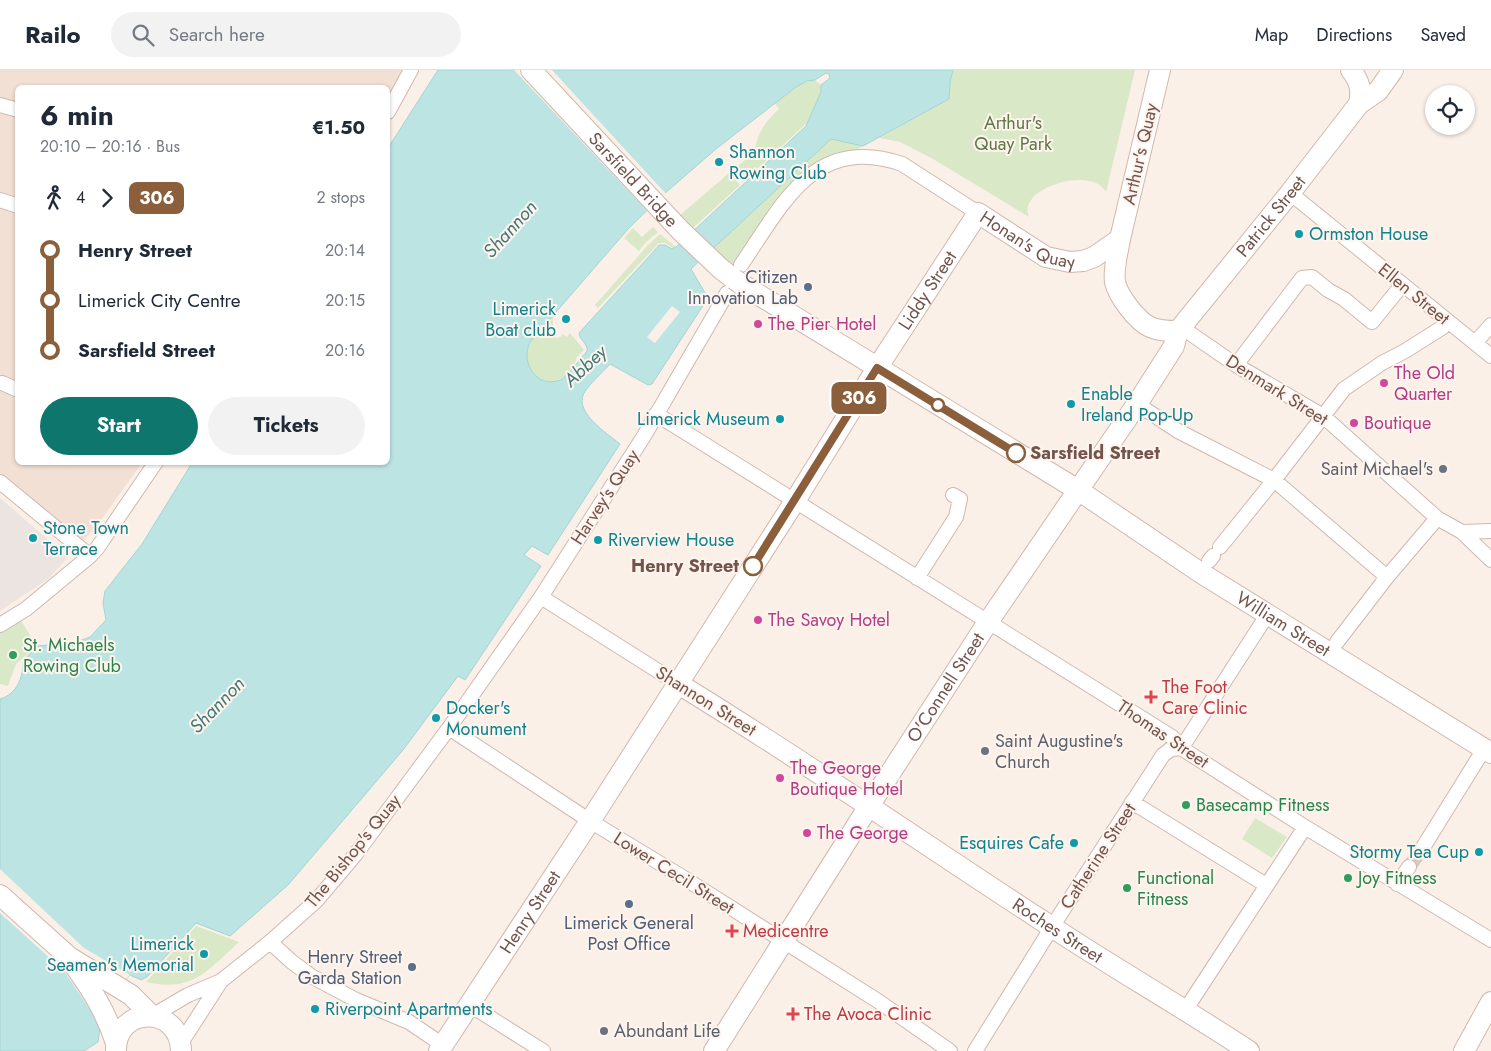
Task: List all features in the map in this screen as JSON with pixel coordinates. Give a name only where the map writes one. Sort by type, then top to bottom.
[{"type":"main road","name":"Sarsfield Bridge","points":[[531,70],[680,230],[736,281]]},
{"type":"main road","name":"Arthur's Quay","points":[[1120,239],[1160,70]]},
{"type":"main road","points":[[1351,70],[1358,79],[1361,91],[1359,104]]},
{"type":"main road","name":"Patrick Street","points":[[1179,329],[1290,193],[1359,104],[1378,91],[1393,70]]},
{"type":"main road","name":"Honan's Quay","points":[[978,213],[1046,257],[1070,262],[1083,261],[1094,257],[1120,239]]},
{"type":"main road","name":"Liddy Street","points":[[877,368],[978,213]]},
{"type":"main road","points":[[1120,239],[1115,265],[1115,282],[1123,298],[1135,316],[1150,327],[1164,330],[1179,329]]},
{"type":"main road","points":[[736,281],[1078,490]]},
{"type":"main road","name":"O'Connell Street","points":[[714,1051],[988,622],[1137,404],[1174,346],[1179,329]]},
{"type":"main road","name":"Henry Street","points":[[441,1048],[590,821],[795,501],[877,368]]},
{"type":"main road","name":"William Street","points":[[1078,490],[1201,573],[1488,751]]},
{"type":"main road","name":"Shannon Street","points":[[677,683],[869,806]]},
{"type":"main road","name":"Roches Street","points":[[869,806],[1052,927],[1186,1009],[1249,1051]]},
{"type":"main road","points":[[0,895],[69,957],[131,995],[152,1016]]},
{"type":"main road","points":[[69,957],[95,995],[108,1019],[115,1048]]},
{"type":"main road","points":[[1464,1051],[1491,1002]]},
{"type":"main road","points":[[115,1048],[119,1033],[127,1024],[141,1017],[152,1016],[160,1018],[171,1025],[178,1035],[182,1048]]},
{"type":"street","points":[[390,108],[411,70]]},
{"type":"street","points":[[0,104],[15,109]]},
{"type":"street","name":"Honan's Quay","points":[[818,169],[843,159],[856,157],[891,160],[919,174],[978,213]]},
{"type":"street","name":"Harvey's Quay","points":[[449,728],[541,597],[644,436],[787,198],[801,182],[818,169]]},
{"type":"street","name":"Ellen Street","points":[[1290,193],[1491,356]]},
{"type":"street","points":[[0,200],[15,205]]},
{"type":"street","points":[[1236,365],[1302,278],[1312,277],[1328,290],[1344,299],[1372,322],[1402,285]]},
{"type":"street","points":[[1475,344],[1491,325]]},
{"type":"street","points":[[1214,555],[1344,389],[1382,363],[1443,327]]},
{"type":"street","name":"Denmark Street","points":[[1179,329],[1323,416],[1376,458],[1437,518],[1462,532],[1491,560]]},
{"type":"street","points":[[2,383],[15,389]]},
{"type":"street","points":[[1137,404],[1178,431],[1274,480],[1387,577]]},
{"type":"street","name":"Thomas Street","points":[[656,414],[1172,737],[1305,827],[1491,940]]},
{"type":"street","points":[[0,625],[26,609],[90,556],[154,465]]},
{"type":"street","points":[[0,482],[90,556]]},
{"type":"street","points":[[917,578],[956,517],[960,499],[953,495]]},
{"type":"street","points":[[1337,642],[1387,577],[1433,523]]},
{"type":"street","points":[[1462,532],[1491,531]]},
{"type":"street","name":"Shannon Street","points":[[541,597],[677,683]]},
{"type":"street","points":[[1183,744],[1262,623]]},
{"type":"street","name":"Lower Cecil Street","points":[[449,728],[590,821],[878,1001],[950,1051]]},
{"type":"street","name":"The Bishop's Quay","points":[[152,1016],[188,995],[222,981],[316,901],[355,855],[449,728]]},
{"type":"street","name":"Catherine Street","points":[[975,1051],[1163,755],[1183,744]]},
{"type":"street","points":[[1422,849],[1488,751]]},
{"type":"street","points":[[1132,802],[1266,885]]},
{"type":"street","points":[[1186,1009],[1305,827]]},
{"type":"street","points":[[1397,884],[1409,867]]},
{"type":"street","points":[[270,942],[311,976],[369,1005],[409,1022],[441,1048]]},
{"type":"street","name":"The Bishop's Quay","points":[[182,1048],[222,981]]},
{"type":"street","points":[[470,1005],[543,1051]]},
{"type":"shaded area","points":[[0,70],[405,70],[390,93],[390,85],[15,85],[15,465],[141,465],[96,527],[83,541],[33,502],[0,473]]},
{"type":"shaded area","points":[[0,498],[68,557],[48,579],[0,611]]},
{"type":"green space","name":"Arthur's Quay Park","points":[[953,70],[1135,70],[1106,192],[1098,184],[1086,180],[1072,180],[1057,184],[1044,189],[1034,197],[1028,206],[1029,217],[933,159],[900,142],[879,138],[949,99]]},
{"type":"green space","points":[[815,80],[821,85],[821,92],[808,122],[743,182],[733,170],[755,152],[757,139],[762,128],[779,109],[774,103],[798,86]]},
{"type":"green space","points":[[831,138],[863,146],[855,151],[822,159],[801,174],[736,264],[730,264],[713,247],[762,199]]},
{"type":"green space","points":[[729,173],[740,185],[693,228],[680,215]]},
{"type":"green space","points":[[653,227],[658,232],[639,251],[624,238],[633,228],[642,237]]},
{"type":"green space","points":[[660,234],[676,247],[673,248],[665,243],[659,243],[598,308],[595,305]]},
{"type":"green space","points":[[555,314],[550,334],[556,338],[563,334],[567,337],[570,333],[584,350],[562,378],[554,381],[545,381],[538,378],[532,372],[527,365],[525,356],[532,338]]},
{"type":"green space","name":"St. Michaels Rowing Club","points":[[21,621],[37,646],[16,664],[8,686],[0,684],[0,630]]},
{"type":"green space","points":[[1255,818],[1287,837],[1272,858],[1242,839]]},
{"type":"green space","points":[[196,926],[239,942],[208,970],[188,982],[162,985],[146,982]]},
{"type":"water","points":[[438,70],[953,70],[949,99],[863,146],[831,139],[691,269],[708,298],[652,384],[648,385],[610,364],[589,386],[582,400],[584,408],[593,422],[620,444],[548,555],[532,546],[524,555],[541,566],[465,680],[458,676],[403,750],[288,885],[230,936],[196,923],[147,977],[141,980],[130,975],[91,1011],[100,1027],[98,1042],[84,1051],[0,1051],[0,699],[6,697],[15,689],[22,673],[23,661],[37,646],[76,642],[90,637],[106,620],[103,603],[105,591],[142,544],[191,465],[390,465],[390,145]],"holes":[[[826,73],[829,74],[830,78],[821,85],[821,92],[806,126],[676,247],[672,249],[665,245],[659,245],[579,333],[587,351],[570,372],[560,380],[551,382],[537,377],[532,372],[527,358],[530,342],[629,228],[664,194],[716,149],[796,87],[807,81],[815,80]]]},
{"type":"pier","points":[[514,70],[552,70],[667,195],[649,213]]},
{"type":"pier","points":[[672,306],[680,312],[655,343],[647,337]]},
{"type":"pier","points":[[0,869],[84,948],[130,975],[91,1011],[64,971],[0,913]]},
{"type":"tunnel","points":[[1409,867],[1422,849]]},
{"type":"bus line","name":"306","points":[[753,566],[877,368],[1016,453]]},
{"type":"place","name":"Shannon Rowing Club","points":[[719,162]]},
{"type":"place","name":"Ormston House","points":[[1299,234]]},
{"type":"place","name":"Citizen Innovation Lab","points":[[808,287]]},
{"type":"place","name":"Limerick Boat club","points":[[566,319]]},
{"type":"place","name":"The Pier Hotel","points":[[758,324]]},
{"type":"place","name":"The Old Quarter","points":[[1384,383]]},
{"type":"place","name":"Enable Ireland Pop-Up","points":[[1071,404]]},
{"type":"place","name":"Limerick Museum","points":[[780,419]]},
{"type":"place","name":"Boutique","points":[[1354,423]]},
{"type":"place","name":"Sarsfield Street","points":[[1016,453]]},
{"type":"place","name":"Saint Michael's","points":[[1443,469]]},
{"type":"place","name":"Stone Town Terrace","points":[[33,538]]},
{"type":"place","name":"Riverview House","points":[[598,540]]},
{"type":"place","name":"Henry Street","points":[[753,566]]},
{"type":"place","name":"The Savoy Hotel","points":[[758,620]]},
{"type":"place","name":"St. Michaels Rowing Club","points":[[13,655]]},
{"type":"place","name":"The Foot Care Clinic","points":[[1151,697]]},
{"type":"place","name":"Docker's Monument","points":[[436,718]]},
{"type":"place","name":"Saint Augustine's Church","points":[[985,751]]},
{"type":"place","name":"The George Boutique Hotel","points":[[780,778]]},
{"type":"place","name":"Basecamp Fitness","points":[[1186,805]]},
{"type":"place","name":"The George","points":[[807,833]]},
{"type":"place","name":"Esquires Cafe","points":[[1074,843]]},
{"type":"place","name":"Stormy Tea Cup","points":[[1479,852]]},
{"type":"place","name":"Joy Fitness","points":[[1348,878]]},
{"type":"place","name":"Functional Fitness","points":[[1127,888]]},
{"type":"place","name":"Limerick General Post Office","points":[[629,904]]},
{"type":"place","name":"Medicentre","points":[[732,931]]},
{"type":"place","name":"Limerick Seamen's Memorial","points":[[204,954]]},
{"type":"place","name":"Henry Street Garda Station","points":[[412,967]]},
{"type":"place","name":"Riverpoint Apartments","points":[[315,1009]]},
{"type":"place","name":"The Avoca Clinic","points":[[793,1014]]},
{"type":"place","name":"Abundant Life","points":[[604,1031]]},
{"type":"water label","name":"Shannon","points":[[510,229]]},
{"type":"water label","name":"Abbey","points":[[585,366]]},
{"type":"water label","name":"Shannon","points":[[217,705]]}]
